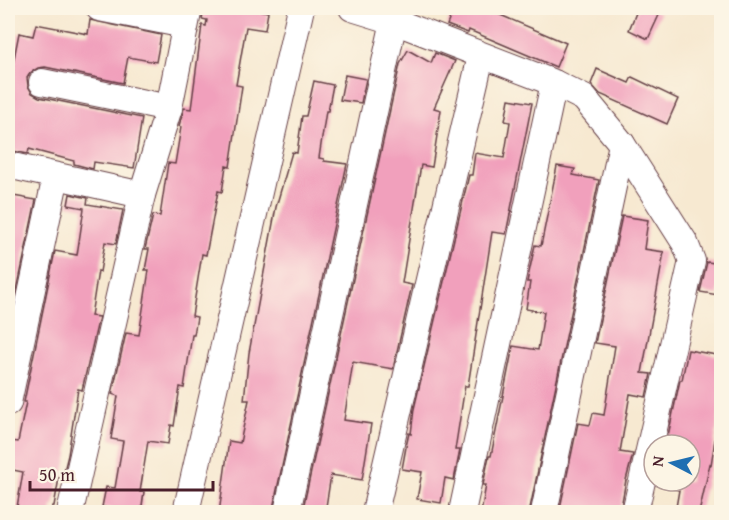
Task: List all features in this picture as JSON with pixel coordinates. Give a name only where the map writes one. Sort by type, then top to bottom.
[{"type":"street","points":[[70,513],[142,195],[169,108],[187,16],[99,8]]},
{"type":"street","points":[[186,513],[301,8]]},
{"type":"street","points":[[352,8],[394,21],[554,83],[584,98],[622,144],[685,243],[692,261],[635,513]]},
{"type":"street","points":[[286,513],[394,21]]},
{"type":"street","points":[[375,513],[481,56]]},
{"type":"street","points":[[42,82],[169,108]]},
{"type":"street","points":[[462,513],[554,83]]},
{"type":"street","points":[[544,513],[622,144]]},
{"type":"street","points":[[8,165],[142,195]]},
{"type":"street","points":[[8,403],[56,176]]},
{"type":"building","points":[[204,8],[249,8],[268,12],[265,30],[246,27],[236,85],[242,86],[230,167],[226,166],[222,192],[218,191],[206,255],[202,254],[192,316],[197,317],[194,335],[192,335],[184,388],[180,387],[174,426],[171,425],[168,444],[148,441],[140,492],[144,492],[141,513],[102,507],[106,487],[115,488],[123,441],[111,439],[118,396],[112,394],[126,333],[139,335],[149,270],[145,270],[149,249],[145,249],[153,215],[160,216],[168,163],[175,164],[181,127],[179,126],[184,108],[191,109],[202,25],[206,26],[207,20],[202,19]]},
{"type":"building","points":[[454,8],[484,8],[566,43],[556,67],[469,30],[468,33],[447,25]]},
{"type":"building","points":[[638,8],[648,8],[660,13],[648,39],[629,30]]},
{"type":"building","points":[[90,20],[161,35],[156,62],[128,57],[123,83],[45,67],[38,68],[27,78],[28,86],[32,93],[39,97],[142,118],[134,168],[94,162],[93,169],[74,164],[74,161],[29,149],[28,154],[8,150],[8,89],[19,33],[33,36],[36,24],[88,34]]},
{"type":"building","points":[[408,50],[431,63],[435,53],[455,61],[434,108],[441,110],[432,167],[421,165],[402,283],[412,285],[393,369],[353,362],[344,420],[371,424],[362,480],[331,475],[325,513],[302,513],[400,64]]},
{"type":"building","points":[[597,69],[629,83],[632,77],[678,99],[667,124],[600,94],[591,84]]},
{"type":"building","points":[[345,75],[366,79],[361,103],[340,100]]},
{"type":"building","points":[[314,81],[333,85],[328,111],[326,111],[319,158],[324,161],[347,164],[272,513],[219,513],[229,441],[240,443],[249,400],[244,400],[249,353],[276,207],[292,152],[297,153],[302,116],[306,116]]},
{"type":"building","points":[[509,99],[532,103],[506,234],[492,232],[468,386],[465,386],[455,450],[460,450],[454,480],[445,478],[441,503],[417,499],[422,472],[402,469],[409,433],[411,434],[414,409],[469,175],[472,175],[475,153],[504,158],[510,122],[505,121]]},
{"type":"building","points":[[557,166],[575,169],[573,175],[599,180],[529,513],[481,513],[486,485],[483,485],[513,346],[538,350],[544,312],[526,309],[530,282],[527,282],[535,245],[541,246]]},
{"type":"building","points":[[70,194],[88,198],[87,204],[123,210],[116,244],[105,242],[100,272],[98,271],[91,316],[99,317],[82,390],[78,389],[68,455],[62,479],[59,478],[54,506],[52,506],[51,513],[16,513],[23,472],[8,469],[8,458],[11,441],[18,442],[55,251],[77,255],[84,208],[68,205]]},
{"type":"building","points":[[8,195],[36,200],[8,333]]},
{"type":"building","points":[[622,216],[648,220],[644,249],[664,252],[642,373],[651,374],[646,397],[630,394],[620,452],[633,454],[620,513],[559,513],[578,423],[590,425],[593,413],[604,415],[615,346],[595,343]]},
{"type":"building","points":[[707,262],[722,264],[718,295],[700,292]]},
{"type":"building","points":[[688,350],[722,356],[722,395],[711,465],[699,513],[675,513],[678,493],[702,493],[702,433],[669,433],[680,380],[682,380]]}]
